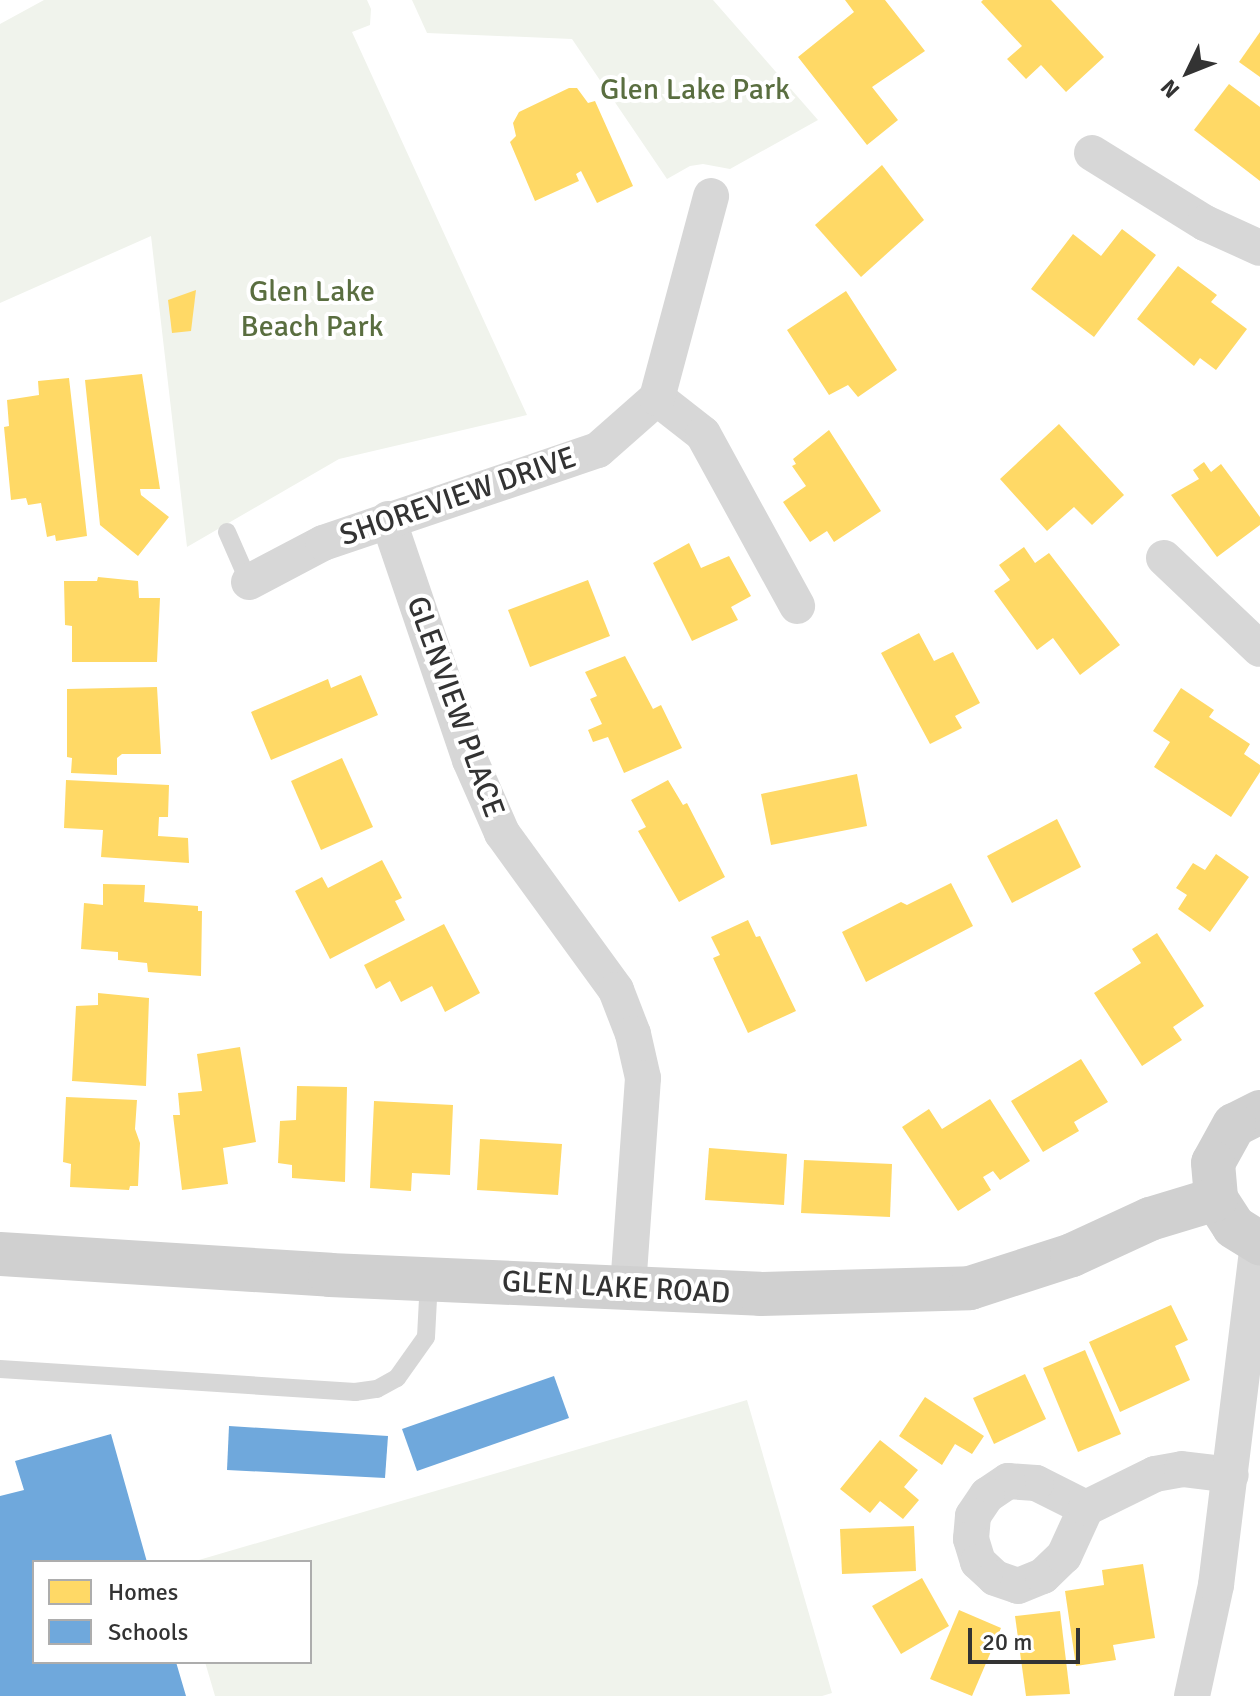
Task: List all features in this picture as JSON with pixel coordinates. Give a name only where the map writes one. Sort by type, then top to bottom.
[{"type":"street","points":[[1092,153],[1205,223],[1260,248]]},
{"type":"street","points":[[711,196],[657,398],[703,434],[797,606]]},
{"type":"street","name":"SHOREVIEW DRIVE","points":[[249,582],[323,543],[598,450],[657,398]]},
{"type":"street","name":"GLENVIEW PLACE","points":[[388,519],[470,760],[502,833],[616,990],[633,1034],[643,1078],[628,1289]]},
{"type":"street","points":[[1164,558],[1260,649]]},
{"type":"street","points":[[1192,1696],[1242,1459],[1247,1310],[1259,1243],[1234,1227],[1216,1199],[1213,1163],[1234,1125],[1260,1112]]},
{"type":"street","name":"GLEN LAKE ROAD","points":[[0,1254],[429,1280],[760,1294],[970,1288],[1072,1255],[1150,1219],[1216,1199]]},
{"type":"street","points":[[1086,1508],[1155,1474],[1242,1459]]},
{"type":"lane","points":[[227,532],[249,582]]},
{"type":"lane","points":[[0,1369],[355,1392],[377,1389],[397,1378],[426,1337],[429,1280]]},
{"type":"green space","name":"Glen Lake Beach Park","points":[[44,0],[367,0],[371,9],[370,25],[352,32],[527,415],[339,459],[187,547],[151,236],[0,303],[0,24]]},
{"type":"green space","name":"Glen Lake Park","points":[[412,0],[713,0],[818,120],[730,169],[703,164],[690,166],[667,179],[572,39],[427,33]]},
{"type":"green space","points":[[747,1400],[832,1693],[822,1696],[215,1696],[206,1664],[312,1664],[312,1560],[199,1560]]},
{"type":"building: Homes","points":[[845,0],[885,0],[925,51],[872,87],[898,120],[867,145],[798,57],[854,12]]},
{"type":"building: Homes","points":[[1051,0],[1104,57],[1066,92],[1041,65],[1026,79],[1007,59],[1022,46],[981,2]]},
{"type":"building: Homes","points":[[1260,32],[1260,77],[1239,62]]},
{"type":"building: Homes","points":[[1229,84],[1260,107],[1260,181],[1194,130]]},
{"type":"building: Homes","points":[[569,88],[577,88],[588,103],[595,101],[633,186],[597,203],[581,171],[576,174],[579,181],[535,201],[510,142],[516,136],[513,123],[519,112]]},
{"type":"building: Homes","points":[[882,165],[924,220],[861,277],[815,225]]},
{"type":"building: Homes","points":[[1122,229],[1156,255],[1094,337],[1031,289],[1073,234],[1101,256]]},
{"type":"building: Homes","points":[[1178,266],[1217,295],[1211,302],[1247,329],[1216,370],[1200,358],[1194,366],[1137,319]]},
{"type":"building: Homes","points":[[196,290],[191,331],[172,333],[168,300]]},
{"type":"building: Homes","points":[[846,291],[897,370],[858,397],[848,385],[829,395],[787,330]]},
{"type":"building: Homes","points":[[142,374],[160,489],[140,489],[141,495],[169,517],[138,556],[100,525],[85,380]]},
{"type":"building: Homes","points":[[69,378],[87,536],[56,541],[55,535],[47,537],[41,503],[28,505],[26,498],[11,500],[4,427],[9,426],[7,400],[39,395],[38,381]]},
{"type":"building: Homes","points":[[1059,424],[1124,495],[1092,525],[1074,507],[1047,531],[1000,479]]},
{"type":"building: Homes","points":[[829,430],[881,511],[834,542],[827,531],[810,542],[783,502],[806,486],[792,466],[796,464],[793,459]]},
{"type":"building: Homes","points":[[1204,462],[1211,472],[1221,464],[1260,517],[1260,525],[1217,557],[1171,495],[1199,479],[1193,470]]},
{"type":"building: Homes","points":[[689,543],[701,568],[729,556],[751,596],[731,607],[738,620],[692,641],[653,563]]},
{"type":"building: Homes","points":[[1024,547],[1035,563],[1049,553],[1120,645],[1080,675],[1053,638],[1037,650],[994,591],[1010,580],[999,565]]},
{"type":"building: Homes","points":[[98,577],[138,581],[139,598],[160,598],[157,662],[72,662],[72,626],[65,625],[64,581],[97,581]]},
{"type":"building: Homes","points":[[588,580],[610,636],[530,667],[508,610]]},
{"type":"building: Homes","points":[[919,633],[934,661],[953,652],[980,703],[955,716],[962,728],[930,744],[881,653]]},
{"type":"building: Homes","points":[[625,656],[653,709],[661,705],[682,748],[624,773],[608,737],[593,742],[588,730],[602,724],[590,699],[597,696],[585,672]]},
{"type":"building: Homes","points":[[361,675],[378,715],[271,760],[251,712],[328,679],[331,688]]},
{"type":"building: Homes","points":[[157,687],[161,754],[122,754],[117,758],[117,775],[71,773],[72,758],[67,757],[67,689]]},
{"type":"building: Homes","points":[[1181,688],[1214,710],[1209,717],[1250,744],[1244,754],[1260,765],[1260,772],[1231,817],[1154,767],[1170,742],[1153,731]]},
{"type":"building: Homes","points":[[342,758],[373,827],[321,850],[291,781]]},
{"type":"building: Homes","points":[[857,774],[867,826],[771,845],[761,794]]},
{"type":"building: Homes","points":[[66,780],[169,785],[168,817],[159,817],[158,836],[188,838],[189,863],[101,857],[103,830],[64,828]]},
{"type":"building: Homes","points":[[668,780],[683,805],[687,803],[725,877],[679,902],[638,831],[646,827],[631,800]]},
{"type":"building: Homes","points":[[1057,819],[1081,867],[1012,903],[987,856]]},
{"type":"building: Homes","points":[[1216,854],[1249,877],[1210,932],[1178,909],[1187,895],[1176,888],[1193,863],[1205,870]]},
{"type":"building: Homes","points":[[382,860],[402,898],[395,901],[405,920],[330,959],[295,891],[322,877],[328,888]]},
{"type":"building: Homes","points":[[951,883],[973,926],[866,982],[842,932],[901,902],[907,905]]},
{"type":"building: Homes","points":[[103,884],[145,885],[144,902],[198,906],[198,911],[202,911],[201,976],[148,972],[147,963],[118,960],[118,952],[81,949],[84,903],[103,905]]},
{"type":"building: Homes","points":[[748,920],[756,937],[760,936],[796,1011],[748,1033],[713,958],[720,955],[711,937]]},
{"type":"building: Homes","points":[[444,924],[480,993],[445,1012],[432,986],[401,1002],[390,981],[376,989],[364,965]]},
{"type":"building: Homes","points":[[1157,933],[1204,1006],[1173,1027],[1182,1040],[1142,1066],[1094,993],[1141,963],[1132,949]]},
{"type":"building: Homes","points":[[98,993],[149,998],[146,1086],[72,1081],[76,1006],[98,1005]]},
{"type":"building: Homes","points":[[240,1047],[256,1142],[223,1148],[228,1184],[182,1190],[173,1115],[180,1115],[178,1093],[202,1091],[197,1054]]},
{"type":"building: Homes","points":[[1081,1059],[1108,1102],[1074,1122],[1079,1131],[1043,1152],[1011,1101]]},
{"type":"building: Homes","points":[[297,1086],[347,1087],[345,1182],[292,1178],[292,1165],[278,1163],[280,1121],[296,1120]]},
{"type":"building: Homes","points":[[66,1097],[137,1100],[135,1129],[140,1143],[138,1186],[130,1186],[129,1190],[70,1187],[71,1164],[63,1162]]},
{"type":"building: Homes","points":[[990,1099],[1030,1161],[1000,1180],[993,1171],[983,1177],[991,1190],[958,1211],[902,1127],[929,1109],[942,1129]]},
{"type":"building: Homes","points":[[374,1101],[453,1105],[450,1175],[412,1173],[411,1191],[370,1188]]},
{"type":"building: Homes","points":[[480,1139],[562,1144],[558,1195],[477,1190]]},
{"type":"building: Homes","points":[[709,1148],[787,1154],[784,1205],[705,1200]]},
{"type":"building: Homes","points":[[804,1160],[892,1164],[890,1217],[801,1213]]},
{"type":"building: Homes","points":[[1171,1305],[1188,1340],[1175,1346],[1190,1380],[1120,1412],[1089,1342]]},
{"type":"building: Homes","points":[[1085,1350],[1121,1434],[1078,1452],[1043,1368]]},
{"type":"building: Homes","points":[[1025,1374],[1046,1419],[994,1444],[973,1398]]},
{"type":"building: Homes","points":[[925,1397],[984,1436],[972,1454],[955,1444],[942,1465],[899,1436]]},
{"type":"building: Homes","points":[[880,1440],[918,1470],[904,1487],[919,1500],[903,1519],[880,1501],[870,1513],[840,1489]]},
{"type":"building: Homes","points":[[914,1526],[916,1571],[842,1574],[840,1529]]},
{"type":"building: Homes","points":[[1143,1564],[1155,1638],[1113,1645],[1116,1660],[1076,1666],[1065,1591],[1104,1585],[1102,1570]]},
{"type":"building: Homes","points":[[922,1578],[949,1626],[901,1654],[872,1606]]},
{"type":"building: Homes","points":[[959,1610],[1001,1628],[972,1696],[930,1679]]},
{"type":"building: Homes","points":[[1060,1611],[1070,1694],[1026,1696],[1015,1616]]},
{"type":"building: Schools","points":[[554,1376],[569,1418],[417,1471],[402,1429]]},
{"type":"building: Schools","points":[[229,1426],[388,1436],[385,1478],[227,1470]]},
{"type":"building: Schools","points":[[111,1434],[146,1560],[32,1560],[32,1664],[177,1664],[186,1696],[0,1696],[0,1496],[24,1490],[15,1461]]}]
